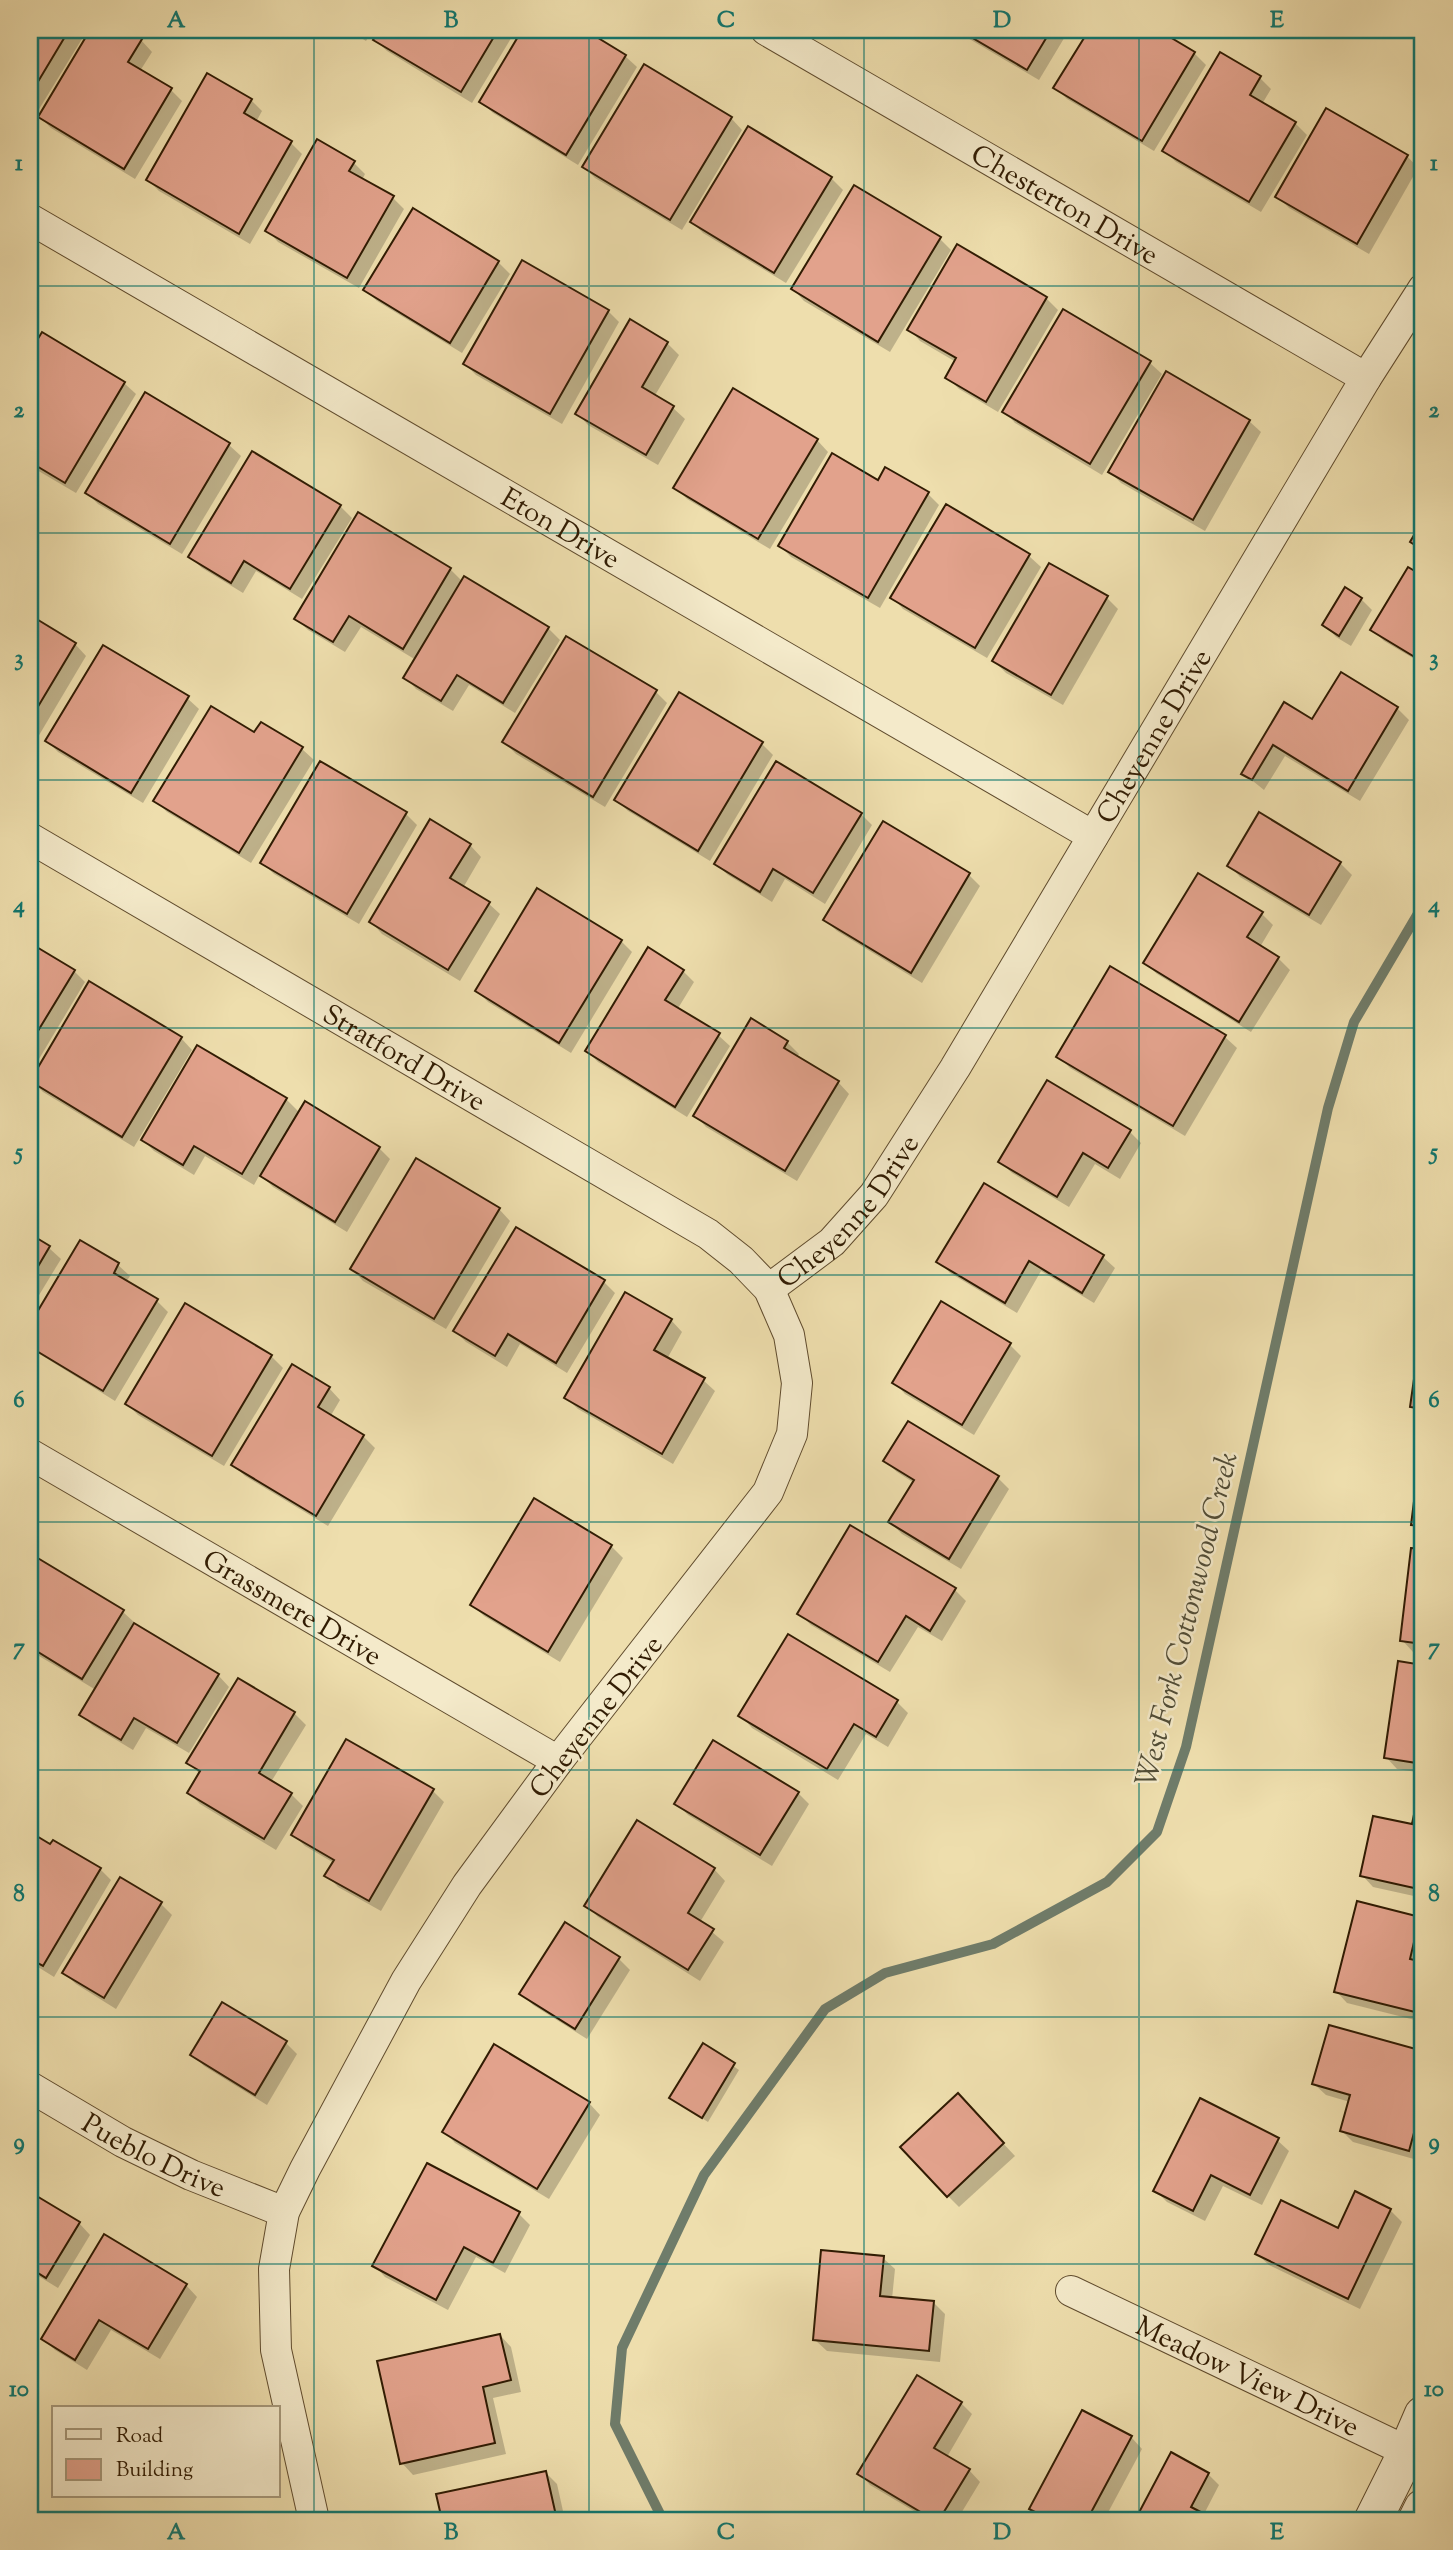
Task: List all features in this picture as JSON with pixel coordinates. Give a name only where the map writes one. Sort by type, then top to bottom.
[{"type":"street","name":"Chesterton Drive","points":[[766,30],[1366,378]]},
{"type":"street","name":"Eton Drive","points":[[30,219],[1093,836]]},
{"type":"street","name":"Cheyenne Drive","points":[[314,2520],[276,2350],[274,2269],[284,2212],[305,2169],[406,1981],[467,1885],[558,1761],[768,1492],[792,1434],[797,1383],[789,1335],[769,1289],[832,1242],[874,1195],[955,1068],[1366,378],[1423,289]]},
{"type":"street","name":"Stratford Drive","points":[[30,838],[708,1234],[741,1260],[769,1289]]},
{"type":"street","name":"Grassmere Drive","points":[[30,1454],[558,1761]]},
{"type":"street","name":"Pueblo Drive","points":[[30,2087],[124,2143],[191,2175],[284,2212]]},
{"type":"street","name":"Meadow View Drive","points":[[1070,2291],[1415,2456]]},
{"type":"street","points":[[1373,2520],[1415,2456],[1423,2415]]},
{"type":"street","points":[[1417,2520],[1423,2508]]},
{"type":"building","points":[[30,30],[69,30],[30,95]]},
{"type":"building","points":[[90,30],[126,30],[142,39],[128,62],[172,88],[124,169],[38,117]]},
{"type":"building","points":[[379,30],[498,30],[461,92],[373,40]]},
{"type":"building","points":[[522,30],[585,30],[626,55],[566,155],[479,102]]},
{"type":"building","points":[[959,30],[1051,30],[1027,70]]},
{"type":"building","points":[[1089,30],[1158,30],[1195,52],[1142,141],[1053,88]]},
{"type":"building","points":[[1220,52],[1261,76],[1250,95],[1296,122],[1249,202],[1162,151]]},
{"type":"building","points":[[644,64],[732,117],[670,220],[582,167]]},
{"type":"building","points":[[207,73],[252,99],[244,113],[292,141],[239,234],[146,180]]},
{"type":"building","points":[[1326,108],[1408,155],[1357,244],[1275,197]]},
{"type":"building","points":[[748,126],[832,177],[774,273],[690,222]]},
{"type":"building","points":[[317,139],[355,161],[349,171],[394,196],[347,278],[265,231]]},
{"type":"building","points":[[854,185],[941,237],[878,342],[791,289]]},
{"type":"building","points":[[413,208],[499,261],[450,343],[363,290]]},
{"type":"building","points":[[957,244],[1047,297],[986,402],[945,378],[956,358],[907,330]]},
{"type":"building","points":[[522,260],[609,310],[550,414],[463,364]]},
{"type":"building","points":[[1063,309],[1151,361],[1090,464],[1002,412]]},
{"type":"building","points":[[630,319],[668,342],[642,387],[674,406],[646,455],[575,414]]},
{"type":"building","points":[[42,332],[125,382],[65,483],[30,462],[30,352]]},
{"type":"building","points":[[1166,371],[1250,420],[1193,520],[1108,472]]},
{"type":"building","points":[[733,388],[818,439],[758,539],[673,488]]},
{"type":"building","points":[[145,392],[230,443],[170,544],[85,493]]},
{"type":"building","points":[[252,451],[341,505],[290,589],[244,561],[231,583],[188,557]]},
{"type":"building","points":[[832,453],[878,480],[885,467],[929,492],[868,598],[778,546]]},
{"type":"building","points":[[946,504],[1030,554],[975,648],[890,598]]},
{"type":"building","points":[[358,512],[451,568],[403,649],[349,616],[333,642],[294,619]]},
{"type":"building","points":[[1423,520],[1423,550],[1410,542]]},
{"type":"building","points":[[1049,563],[1108,596],[1051,695],[992,661]]},
{"type":"building","points":[[1408,567],[1423,576],[1423,662],[1370,630]]},
{"type":"building","points":[[464,576],[549,627],[503,703],[457,675],[441,701],[403,678]]},
{"type":"building","points":[[1345,587],[1362,598],[1339,636],[1322,625]]},
{"type":"building","points":[[30,615],[76,643],[30,720]]},
{"type":"building","points":[[566,636],[657,690],[593,797],[502,742]]},
{"type":"building","points":[[103,645],[189,696],[131,793],[45,741]]},
{"type":"building","points":[[1341,672],[1398,707],[1348,791],[1273,745],[1252,780],[1241,774],[1284,702],[1312,719]]},
{"type":"building","points":[[679,692],[763,742],[698,851],[614,800]]},
{"type":"building","points":[[211,706],[254,732],[261,722],[303,747],[239,853],[153,801]]},
{"type":"building","points":[[320,761],[407,812],[347,914],[260,863]]},
{"type":"building","points":[[776,761],[862,813],[813,893],[773,869],[760,892],[714,864]]},
{"type":"building","points":[[1259,812],[1341,862],[1309,915],[1227,866]]},
{"type":"building","points":[[430,819],[471,844],[450,878],[490,902],[448,970],[369,922]]},
{"type":"building","points":[[883,821],[970,873],[911,973],[823,920]]},
{"type":"building","points":[[1198,873],[1263,912],[1247,937],[1279,957],[1239,1022],[1143,963]]},
{"type":"building","points":[[537,888],[622,940],[559,1043],[475,991]]},
{"type":"building","points":[[30,943],[75,970],[30,1044]]},
{"type":"building","points":[[648,947],[684,970],[665,1000],[720,1033],[675,1107],[585,1051]]},
{"type":"building","points":[[1110,966],[1226,1035],[1173,1126],[1056,1057]]},
{"type":"building","points":[[89,981],[182,1037],[122,1137],[30,1081]]},
{"type":"building","points":[[751,1018],[788,1041],[784,1048],[839,1081],[785,1171],[693,1116]]},
{"type":"building","points":[[197,1045],[287,1098],[242,1174],[194,1146],[183,1165],[141,1140]]},
{"type":"building","points":[[1047,1080],[1131,1130],[1108,1168],[1083,1153],[1057,1197],[998,1162]]},
{"type":"building","points":[[305,1101],[380,1147],[335,1222],[260,1176]]},
{"type":"building","points":[[416,1158],[500,1208],[434,1319],[350,1269]]},
{"type":"building","points":[[984,1183],[1104,1255],[1082,1293],[1029,1261],[1005,1303],[936,1262]]},
{"type":"building","points":[[516,1227],[605,1280],[556,1363],[508,1334],[495,1356],[453,1331]]},
{"type":"building","points":[[30,1234],[50,1246],[30,1280]]},
{"type":"building","points":[[80,1240],[119,1263],[114,1273],[158,1299],[103,1391],[30,1347],[30,1324]]},
{"type":"building","points":[[625,1292],[672,1319],[654,1350],[705,1378],[662,1454],[564,1398]]},
{"type":"building","points":[[941,1301],[1011,1343],[962,1425],[892,1383]]},
{"type":"building","points":[[185,1303],[272,1355],[212,1456],[125,1404]]},
{"type":"building","points":[[1423,1316],[1423,1409],[1410,1407]]},
{"type":"building","points":[[292,1364],[330,1387],[318,1407],[364,1435],[316,1516],[231,1465]]},
{"type":"building","points":[[908,1421],[999,1476],[949,1559],[888,1522],[914,1480],[883,1461]]},
{"type":"building","points":[[1423,1430],[1423,1526],[1411,1525]]},
{"type":"building","points":[[534,1498],[612,1545],[548,1652],[470,1605]]},
{"type":"building","points":[[850,1525],[956,1588],[930,1631],[906,1616],[878,1662],[797,1614]]},
{"type":"building","points":[[1411,1548],[1423,1549],[1423,1644],[1400,1641]]},
{"type":"building","points":[[31,1554],[124,1610],[82,1679],[30,1647]]},
{"type":"building","points":[[134,1623],[219,1674],[177,1743],[134,1718],[121,1740],[79,1715]]},
{"type":"building","points":[[788,1634],[898,1700],[876,1737],[854,1724],[827,1769],[738,1716]]},
{"type":"building","points":[[1398,1661],[1423,1665],[1423,1764],[1384,1758]]},
{"type":"building","points":[[238,1678],[295,1712],[259,1773],[292,1793],[264,1839],[187,1793],[200,1771],[186,1763]]},
{"type":"building","points":[[346,1739],[434,1789],[369,1901],[324,1876],[334,1860],[291,1835]]},
{"type":"building","points":[[713,1740],[799,1792],[760,1855],[674,1804]]},
{"type":"building","points":[[1420,1786],[1423,1787],[1423,1890],[1360,1876],[1373,1816],[1412,1824]]},
{"type":"building","points":[[637,1820],[715,1868],[688,1913],[714,1929],[688,1970],[584,1906]]},
{"type":"building","points":[[30,1832],[50,1844],[53,1840],[101,1868],[43,1966],[30,1959]]},
{"type":"building","points":[[120,1877],[162,1902],[104,1998],[62,1973]]},
{"type":"building","points":[[1357,1901],[1420,1917],[1410,1959],[1423,1962],[1423,2014],[1334,1992]]},
{"type":"building","points":[[565,1922],[620,1957],[575,2029],[519,1994]]},
{"type":"building","points":[[222,2002],[287,2041],[255,2095],[190,2055]]},
{"type":"building","points":[[1329,2025],[1423,2051],[1423,2100],[1409,2151],[1340,2131],[1350,2095],[1312,2084]]},
{"type":"building","points":[[703,2043],[735,2063],[702,2118],[669,2098]]},
{"type":"building","points":[[494,2044],[590,2102],[537,2189],[442,2132]]},
{"type":"building","points":[[958,2093],[1004,2143],[947,2197],[900,2147]]},
{"type":"building","points":[[1200,2098],[1279,2138],[1250,2195],[1211,2175],[1193,2211],[1153,2191]]},
{"type":"building","points":[[427,2163],[520,2212],[493,2263],[464,2247],[436,2300],[372,2266]]},
{"type":"building","points":[[1355,2191],[1391,2209],[1348,2299],[1255,2254],[1281,2200],[1338,2228]]},
{"type":"building","points":[[30,2192],[80,2222],[46,2278],[30,2268]]},
{"type":"building","points":[[104,2234],[187,2284],[148,2349],[99,2320],[75,2360],[41,2339]]},
{"type":"building","points":[[821,2250],[884,2256],[880,2296],[934,2301],[929,2351],[813,2340]]},
{"type":"building","points":[[500,2334],[511,2380],[483,2387],[495,2443],[400,2464],[377,2361]]},
{"type":"building","points":[[917,2375],[962,2402],[934,2448],[970,2469],[939,2520],[934,2520],[857,2474]]},
{"type":"building","points":[[1082,2410],[1132,2436],[1087,2520],[1051,2520],[1029,2509]]},
{"type":"building","points":[[1171,2452],[1209,2473],[1191,2507],[1216,2520],[1135,2520]]},
{"type":"building","points":[[546,2471],[557,2520],[442,2520],[436,2494]]},
{"type":"waterway","name":"West Fork Cottonwood Creek","points":[[663,2520],[615,2424],[622,2348],[704,2175],[825,2009],[885,1973],[993,1944],[1107,1882],[1157,1832],[1186,1747],[1328,1108],[1354,1022],[1423,905]]}]
